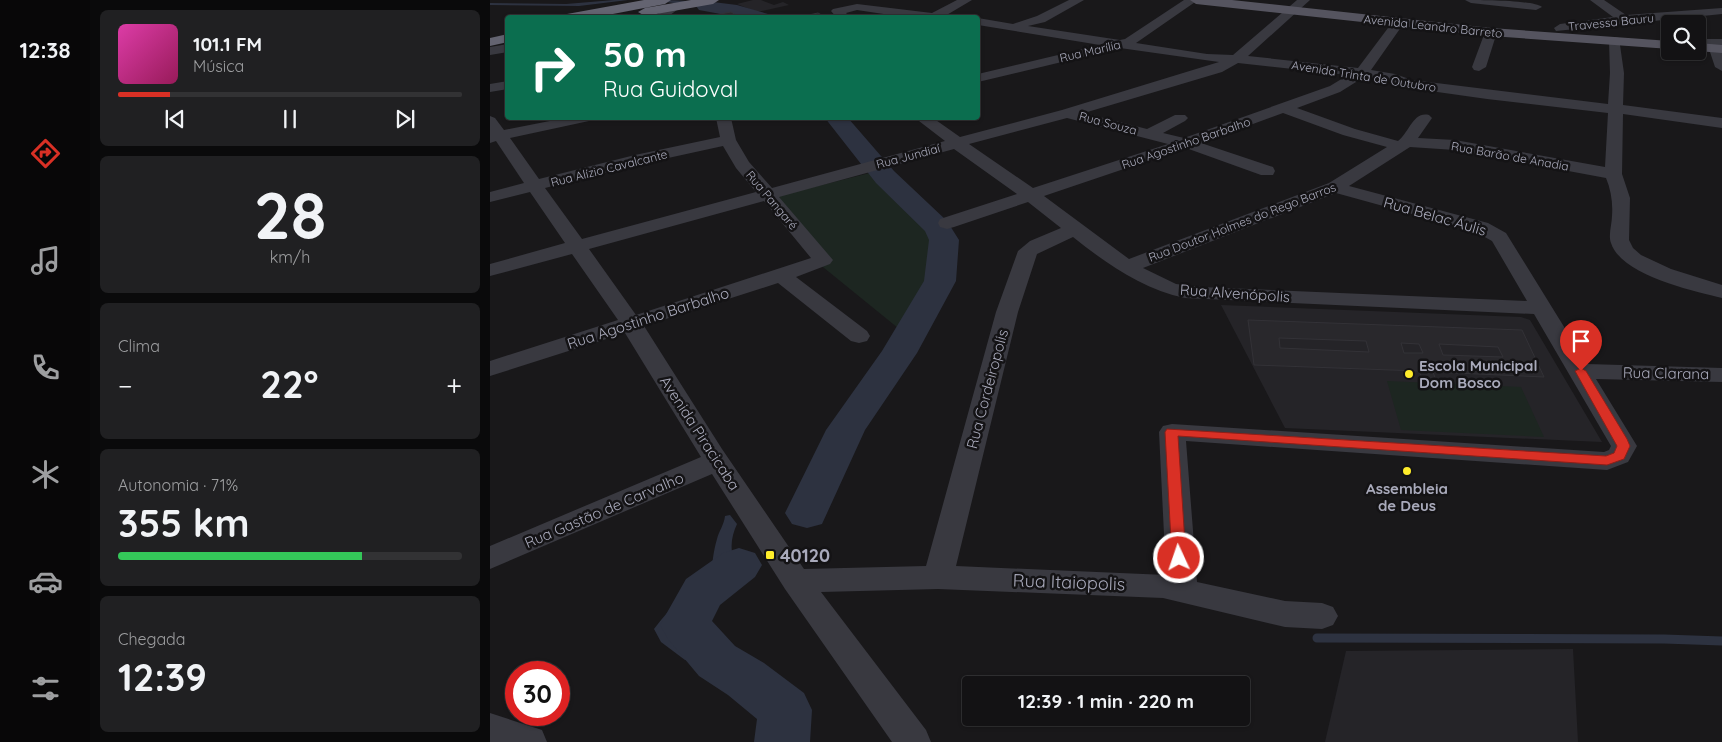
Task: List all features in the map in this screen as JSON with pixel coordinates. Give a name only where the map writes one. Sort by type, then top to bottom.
[{"type":"highway","points":[[589,15],[713,0]]},
{"type":"highway","points":[[628,15],[670,4]]},
{"type":"highway","points":[[490,31],[505,28]]},
{"type":"highway","points":[[490,41],[505,38]]},
{"type":"main road","name":"Avenida Leandro Barreto","points":[[1196,0],[1491,32],[1563,33],[1615,41],[1661,44]]},
{"type":"main road","points":[[1706,47],[1720,47]]},
{"type":"street","points":[[940,15],[966,0]]},
{"type":"street","points":[[980,34],[1041,20],[1078,0]]},
{"type":"street","name":"Rua Marília","points":[[980,78],[1135,40],[1192,0]]},
{"type":"street","name":"Rua Jundiaí","points":[[490,270],[884,163],[1217,69],[1236,59],[1304,0]]},
{"type":"street","points":[[1471,0],[1539,9],[1563,33]]},
{"type":"street","points":[[1596,0],[1624,19]]},
{"type":"street","points":[[1700,0],[1722,10]]},
{"type":"street","points":[[660,15],[670,4]]},
{"type":"street","points":[[1679,5],[1696,14]]},
{"type":"street","points":[[843,14],[857,7],[921,15]]},
{"type":"street","name":"Travessa Bauru","points":[[1563,33],[1624,19],[1696,14],[1722,10]]},
{"type":"street","name":"Avenida Trinta de Outubro","points":[[980,22],[1207,58],[1236,59],[1362,73],[1398,79],[1409,84],[1722,123]]},
{"type":"street","name":"Rua Agostinho Barbalho","points":[[947,223],[1184,143],[1335,89],[1362,73],[1398,23]]},
{"type":"street","points":[[1479,67],[1491,32]]},
{"type":"street","points":[[1615,41],[1618,72],[1613,174],[1620,188],[1623,204],[1620,244],[1627,255],[1650,267],[1722,292]]},
{"type":"street","points":[[1706,44],[1720,47],[1722,66]]},
{"type":"street","points":[[490,51],[505,48]]},
{"type":"street","points":[[490,88],[505,86]]},
{"type":"street","name":"Rua Barão de Anadia","points":[[1285,108],[1349,132],[1404,144],[1455,145],[1613,174]]},
{"type":"street","name":"Rua Souza","points":[[1067,112],[1184,143],[1266,171]]},
{"type":"street","name":"Rua Souza","points":[[1149,134],[1180,118]]},
{"type":"street","name":"Rua Doutor Holmes do Rego Barros","points":[[1127,267],[1335,187],[1404,144],[1424,118]]},
{"type":"street","points":[[493,131],[570,120]]},
{"type":"street","name":"Rua Pangaré","points":[[724,120],[728,140],[742,164],[822,257],[823,260],[820,262],[805,267]]},
{"type":"street","name":"Rua Alvenópolis","points":[[926,120],[955,143],[1030,195],[1074,230],[1127,267],[1162,286],[1189,292],[1541,308]]},
{"type":"street","name":"Avenida Piracicaba","points":[[493,131],[536,186],[631,324],[717,461],[796,581],[913,742]]},
{"type":"street","name":"Rua Alízio Cavalcante","points":[[490,197],[635,160],[728,140]]},
{"type":"street","name":"Rua Belac Áulis","points":[[1183,591],[1179,558],[1172,432],[1607,461],[1620,456],[1624,446],[1581,371],[1499,237],[1491,231],[1335,187]]},
{"type":"street","name":"Rua Cordeiropolis","points":[[938,577],[1007,312],[1028,251],[1037,244],[1074,230]]},
{"type":"street","name":"Rua Agostinho Barbalho","points":[[490,369],[805,267]]},
{"type":"street","points":[[781,275],[859,336]]},
{"type":"street","name":"Rua Clarana","points":[[1581,371],[1722,375]]},
{"type":"street","name":"Rua Gastão de Carvalho","points":[[490,558],[717,461]]},
{"type":"street","name":"Rua Itaiopolis","points":[[796,581],[938,577],[1155,585],[1285,614],[1322,616]]},
{"type":"street","points":[[490,729],[530,742]]},
{"type":"shaded area","points":[[761,0],[774,5],[783,2],[789,5],[757,12],[737,4]]},
{"type":"shaded area","points":[[870,173],[937,227],[926,280],[898,328],[818,263],[774,197]]},
{"type":"shaded area","name":"Escola Municipal Dom Bosco","points":[[1221,305],[1521,317],[1530,320],[1602,442],[1285,428]]},
{"type":"shaded area","points":[[1387,381],[1521,387],[1544,437],[1401,430]]},
{"type":"shaded area","points":[[1573,649],[1578,742],[1325,742],[1346,651]]},
{"type":"water","points":[[628,0],[579,6],[490,5],[490,3],[566,4]]},
{"type":"water","points":[[651,0],[705,2],[759,14],[749,15],[733,11]]},
{"type":"water","points":[[730,515],[737,524],[732,544],[736,577],[686,610],[681,625],[688,640],[699,652],[723,659],[778,698],[785,706],[786,742],[767,742],[767,714],[760,699],[727,676],[699,663],[685,660],[661,642],[654,629],[675,605],[711,579],[717,539],[725,516]]},
{"type":"building","points":[[731,12],[736,15],[715,15]]},
{"type":"building","points":[[1248,320],[1522,330],[1544,377],[1433,372],[1437,383],[1424,383],[1419,371],[1254,365]],"holes":[[[1279,338],[1366,341],[1369,352],[1280,348]],[[1401,343],[1419,344],[1423,353],[1404,353]],[[1439,344],[1498,347],[1503,357],[1443,355]]]},
{"type":"waterway","points":[[705,6],[737,10],[753,15]]},
{"type":"waterway","points":[[807,513],[846,430],[899,353],[940,281],[944,240],[937,227],[885,177],[838,120]]},
{"type":"waterway","points":[[739,565],[703,592],[685,625],[717,661],[746,679],[785,710],[782,742]]},
{"type":"waterway","points":[[1317,638],[1664,639],[1722,641]]},
{"type":"place","name":"Escola Municipal Dom Bosco","points":[[1409,374]]},
{"type":"place","name":"Assembleia de Deus","points":[[1407,471]]},
{"type":"place","name":"40120","points":[[770,555]]},
{"type":"route","points":[[1179,558],[1172,432],[1607,461],[1620,456],[1624,446],[1581,371]]}]
